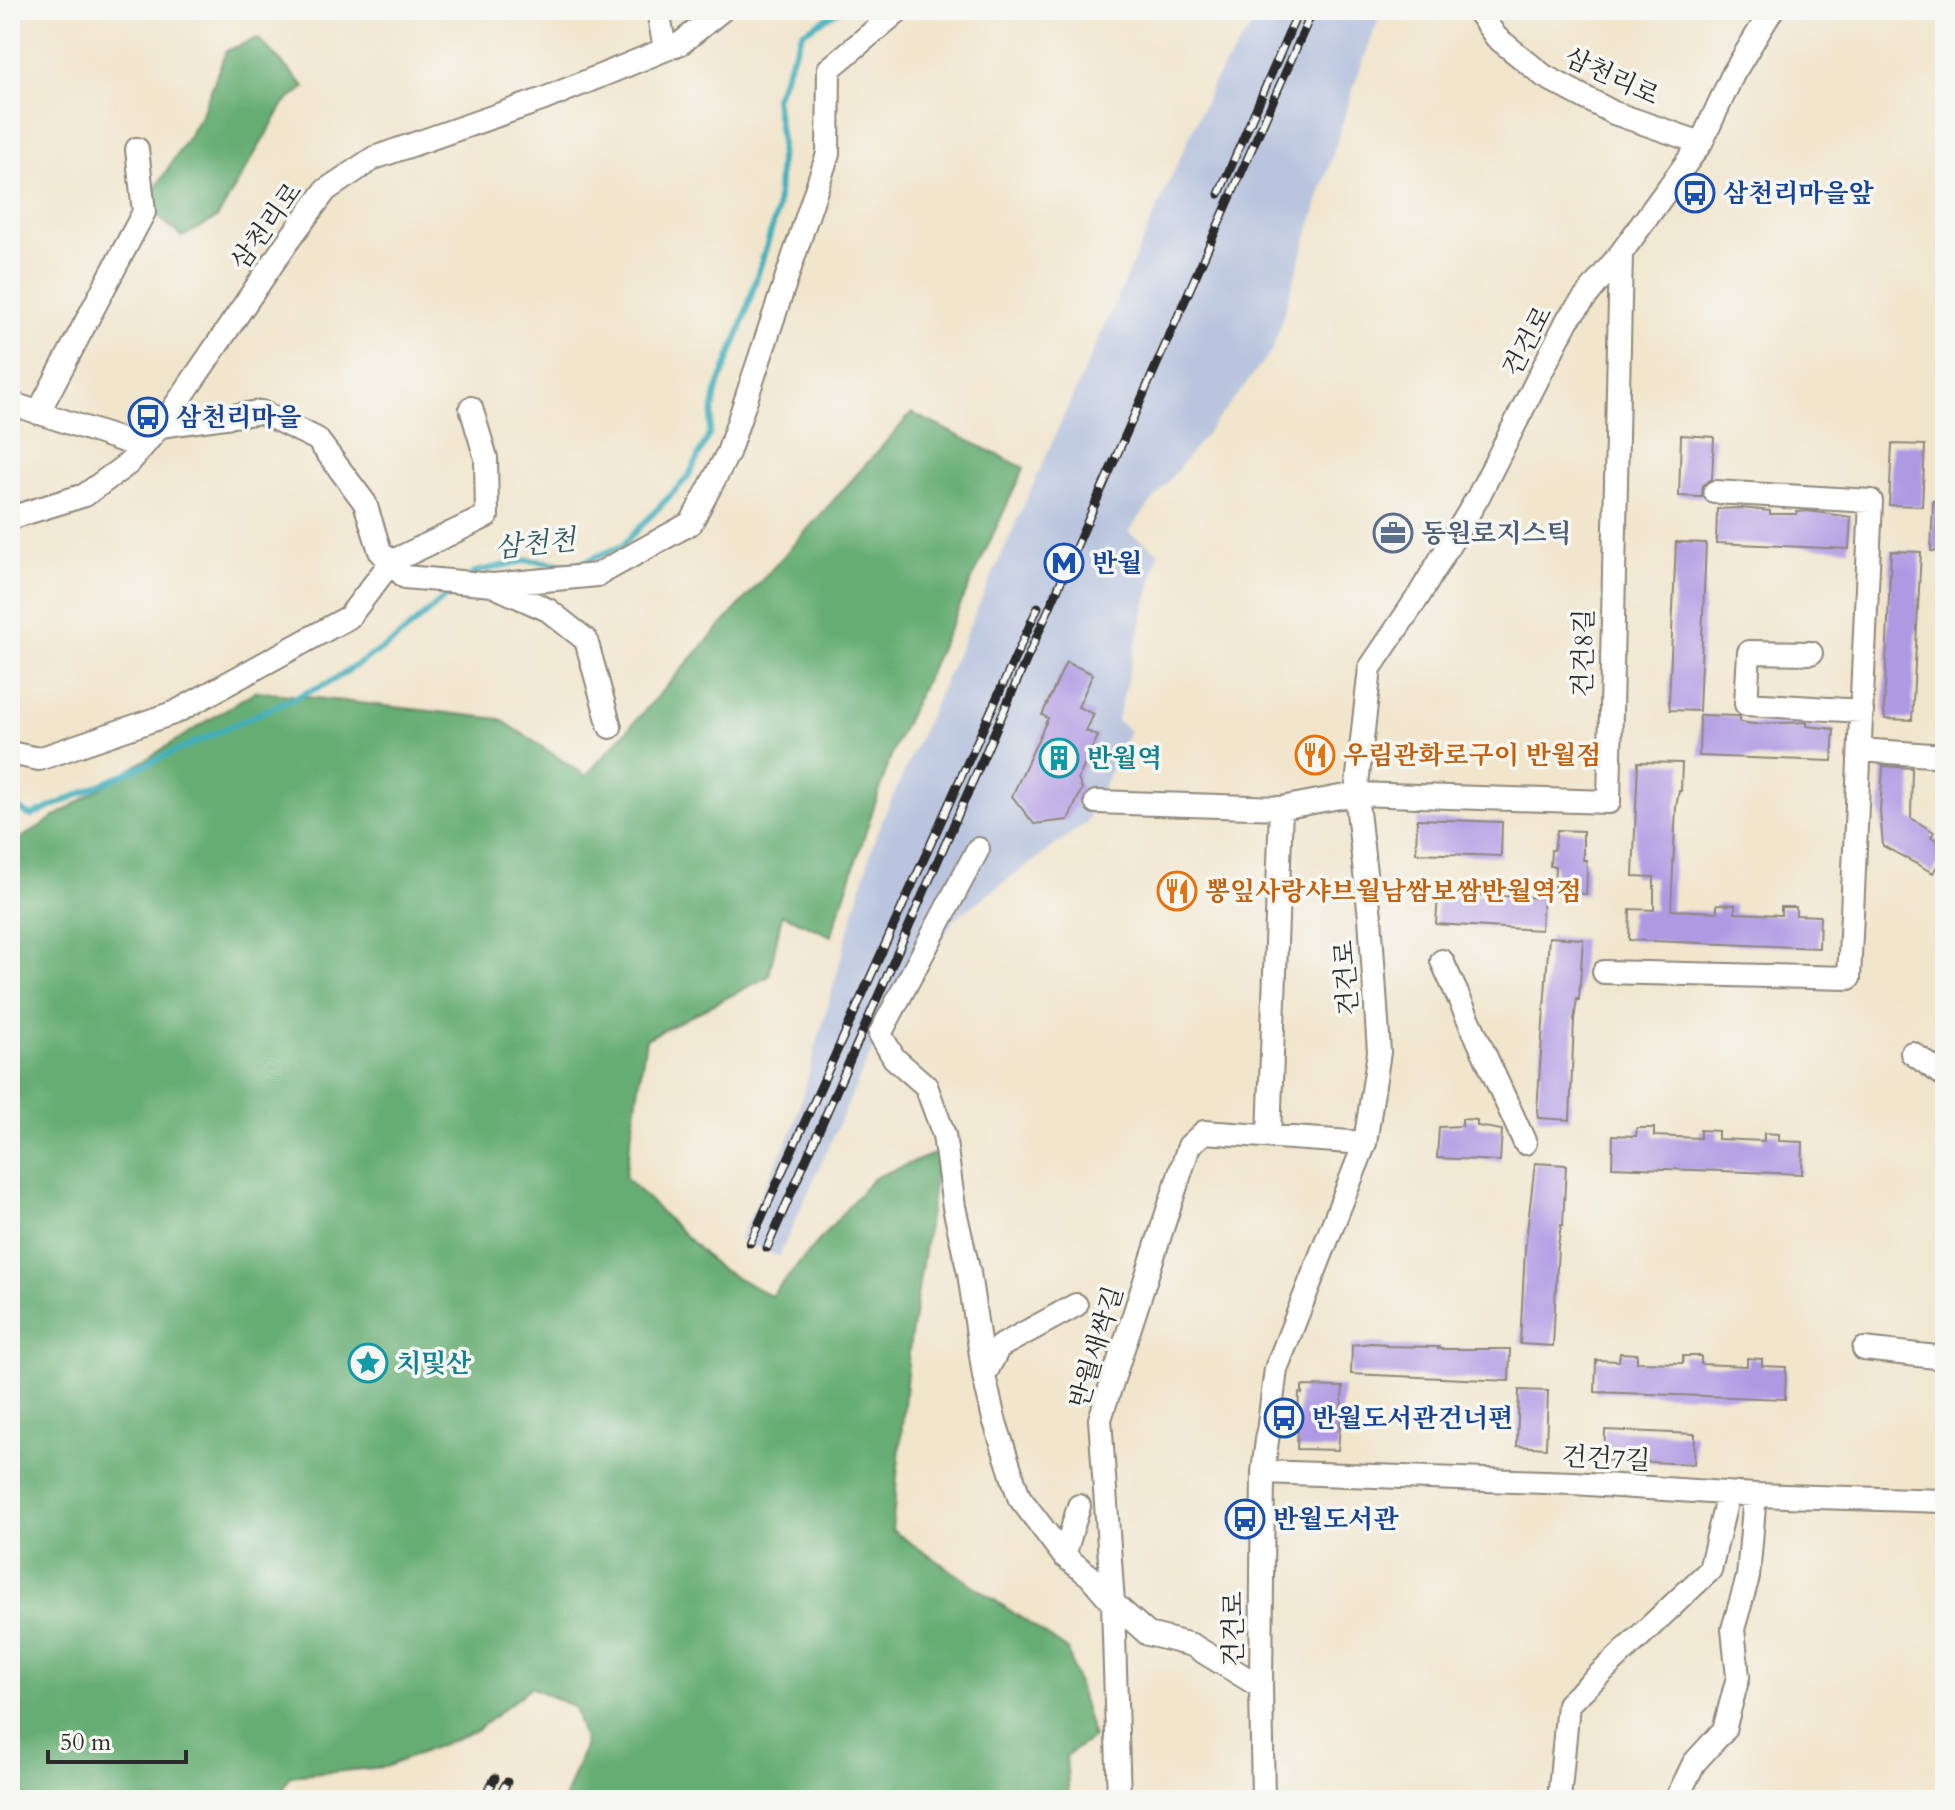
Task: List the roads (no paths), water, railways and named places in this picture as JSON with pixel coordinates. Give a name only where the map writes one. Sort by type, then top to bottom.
[{"type":"street","points":[[658,10],[665,49]]},
{"type":"street","name":"삼천리로","points":[[10,518],[85,495],[129,463],[160,426],[326,190],[374,158],[544,99],[681,43],[722,10]]},
{"type":"street","points":[[493,585],[597,575],[691,523],[728,453],[828,154],[829,69],[899,10]]},
{"type":"street","name":"삼천리로","points":[[1477,10],[1496,37],[1544,76],[1614,113],[1701,143]]},
{"type":"street","name":"건건로","points":[[1263,1800],[1263,1472],[1276,1369],[1365,1143],[1379,1052],[1370,917],[1356,794],[1370,668],[1418,597],[1478,497],[1568,319],[1621,253],[1701,143],[1733,74],[1772,10]]},
{"type":"street","points":[[38,413],[144,212],[137,149]]},
{"type":"street","name":"건건8길","points":[[1356,794],[1609,802],[1621,253]]},
{"type":"street","points":[[10,403],[142,447]]},
{"type":"street","points":[[10,753],[39,759],[176,712],[349,617],[398,569],[487,516],[486,458],[471,408]]},
{"type":"street","points":[[160,426],[261,412],[317,439],[365,503],[380,551],[398,569],[493,585],[548,610],[586,640],[610,727]]},
{"type":"street","points":[[1604,972],[1849,978],[1871,501],[1715,492]]},
{"type":"street","points":[[1811,653],[1749,652],[1746,704],[1862,711]]},
{"type":"street","points":[[1860,750],[1945,756]]},
{"type":"street","points":[[1096,802],[1281,808],[1356,794]]},
{"type":"street","points":[[1269,1136],[1281,808]]},
{"type":"street","points":[[978,849],[880,1034],[894,1058],[926,1086],[944,1135],[984,1376],[1019,1497],[1064,1556],[1090,1576],[1113,1603],[1148,1634],[1192,1645],[1261,1687]]},
{"type":"street","points":[[1442,961],[1525,1143]]},
{"type":"street","points":[[1912,1053],[1945,1076]]},
{"type":"street","name":"반월새싹길","points":[[1119,1800],[1113,1603],[1100,1419],[1189,1146],[1204,1132],[1365,1143]]},
{"type":"street","points":[[984,1376],[999,1347],[1076,1305]]},
{"type":"street","points":[[1864,1349],[1945,1358]]},
{"type":"street","name":"건건7길","points":[[1263,1472],[1945,1501]]},
{"type":"street","points":[[1559,1800],[1568,1704],[1710,1570],[1728,1494]]},
{"type":"street","points":[[1676,1800],[1694,1763],[1724,1730],[1738,1677],[1733,1629],[1748,1577],[1755,1495]]},
{"type":"street","points":[[1064,1556],[1079,1506]]},
{"type":"waterway","name":"삼천천","points":[[471,576],[475,572],[528,560],[575,566],[622,546],[688,477],[709,435],[716,392],[741,328],[777,212],[781,141],[775,98],[803,32],[841,10]]},
{"type":"waterway","name":"삼천천","points":[[10,803],[31,816],[330,682],[393,642],[456,588]]},
{"type":"railway","points":[[1219,194],[1299,10]]},
{"type":"railway","points":[[767,1248],[1313,10]]},
{"type":"railway","points":[[750,1243],[1038,607]]},
{"type":"railway","points":[[483,1800],[495,1778]]},
{"type":"railway","points":[[497,1800],[507,1782]]},
{"type":"place","name":"삼천리마을앞","points":[[1695,193]]},
{"type":"place","name":"삼천리마을","points":[[148,417]]},
{"type":"place","name":"동원로지스틱","points":[[1393,533]]},
{"type":"place","name":"반월","points":[[1064,563]]},
{"type":"place","name":"우림관화로구이 반월점","points":[[1315,755]]},
{"type":"place","name":"반월역","points":[[1059,758]]},
{"type":"place","name":"뽕잎사랑샤브월남쌈보쌈반월역점","points":[[1177,891]]},
{"type":"place","name":"치및산","points":[[368,1363]]},
{"type":"place","name":"반월도서관건너편","points":[[1284,1418]]},
{"type":"place","name":"반월도서관","points":[[1245,1519]]}]
